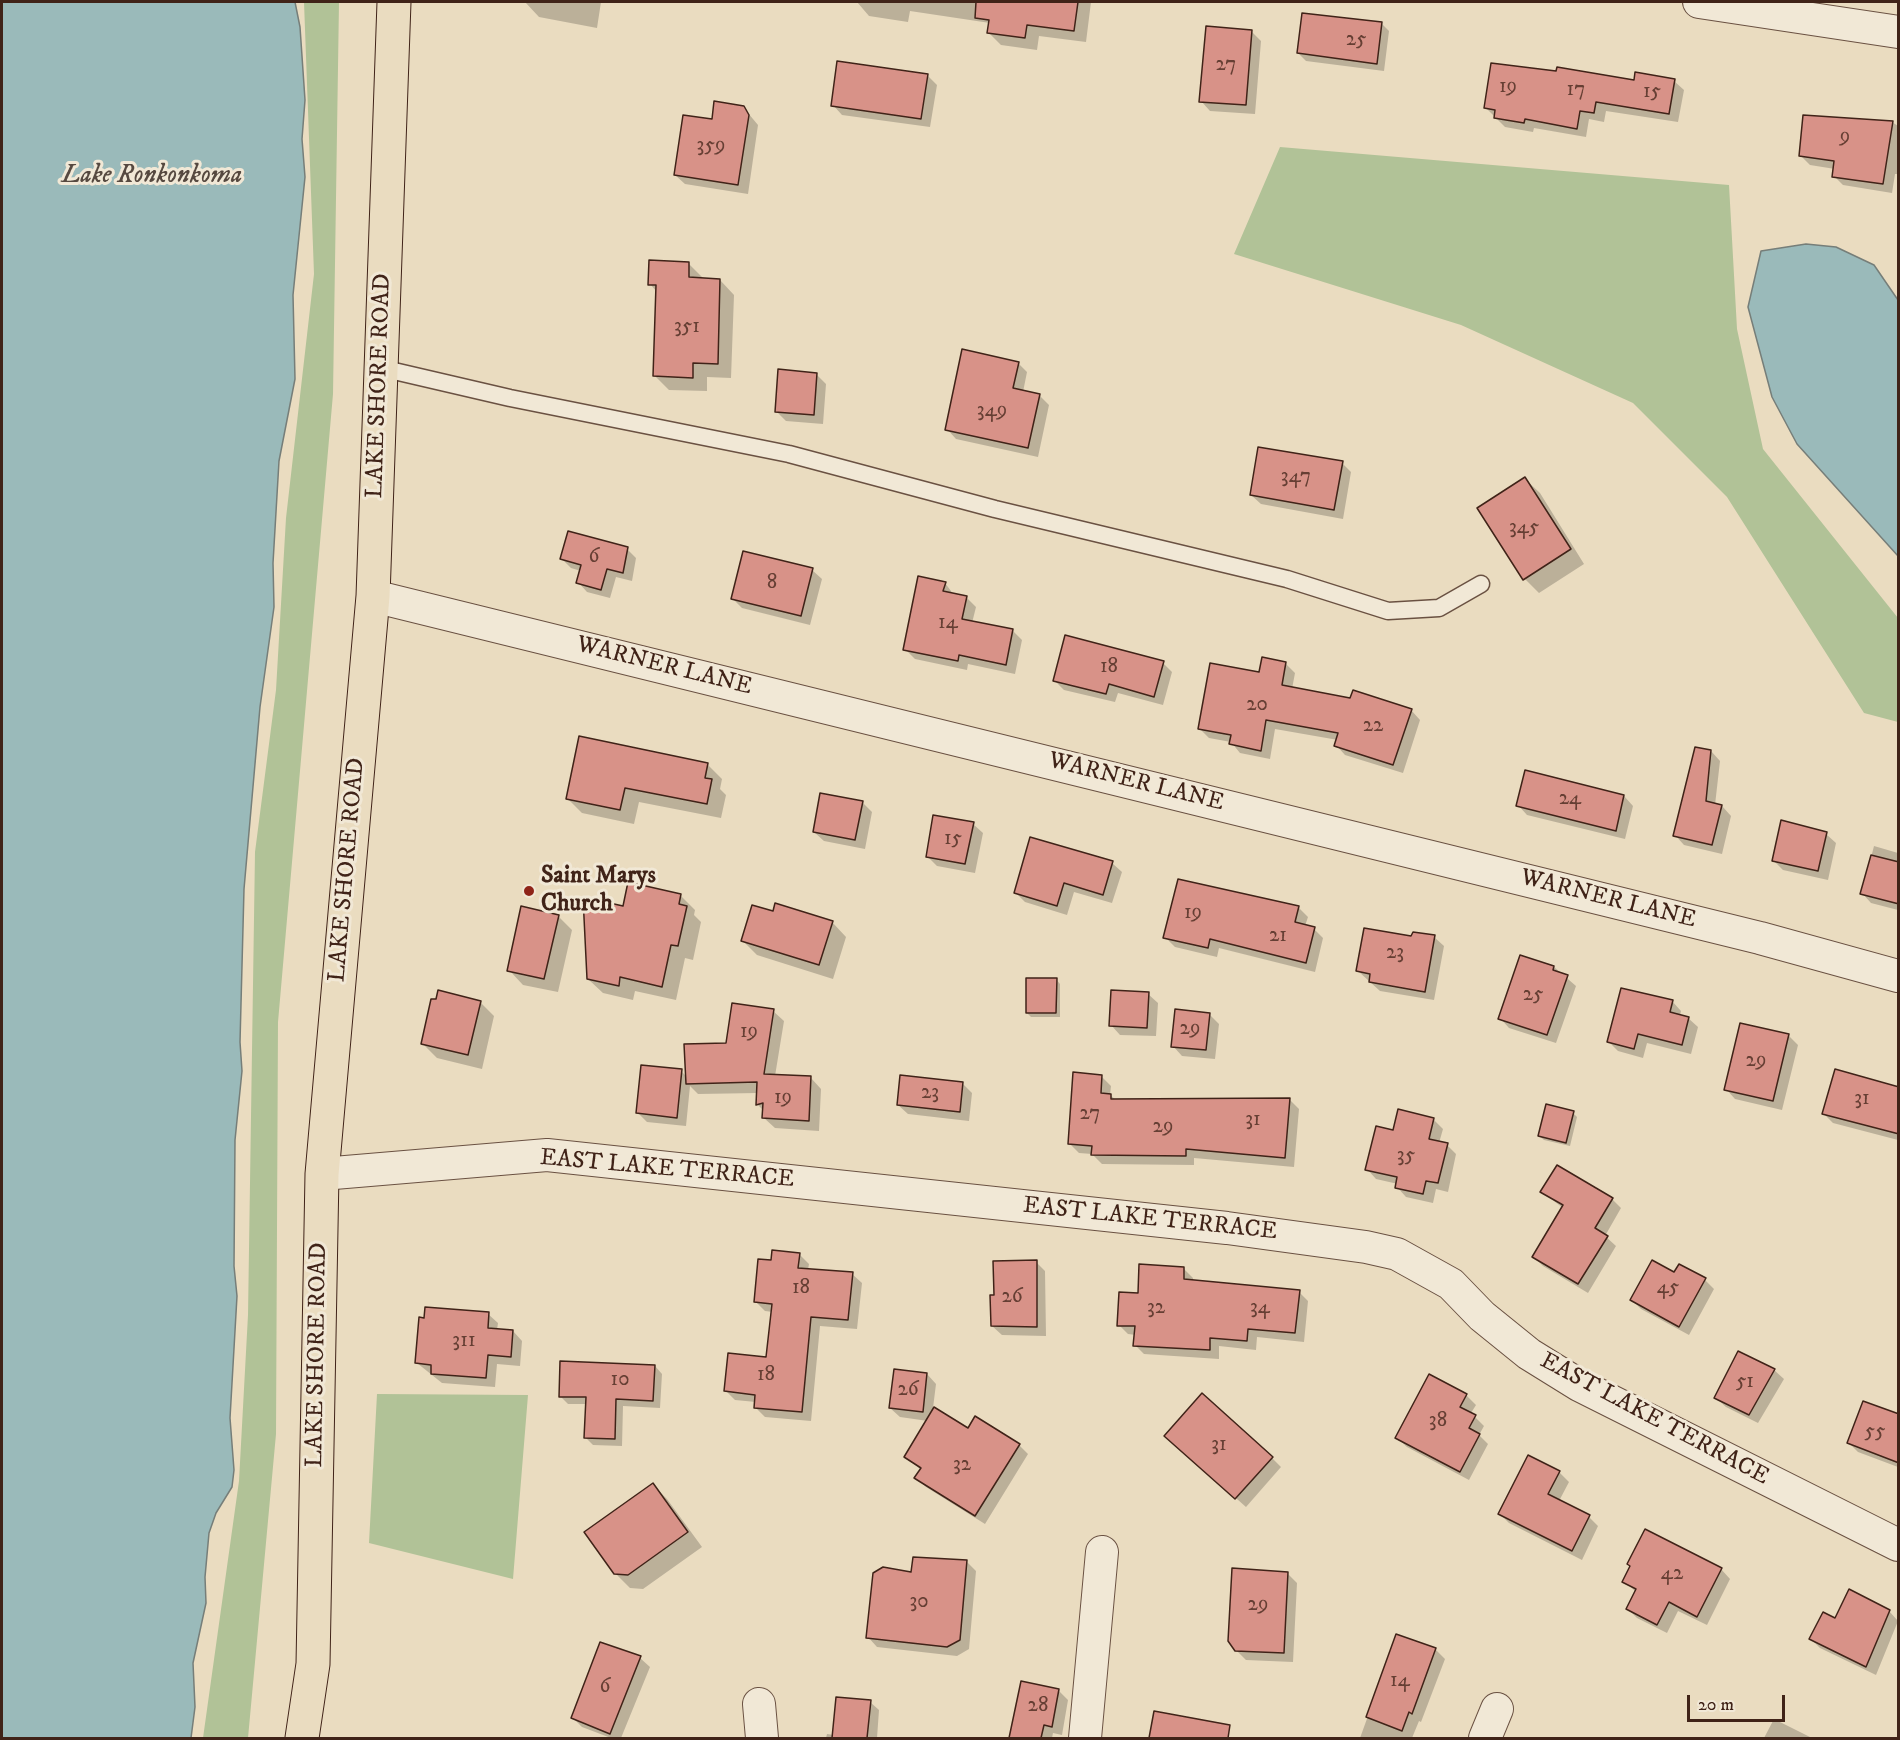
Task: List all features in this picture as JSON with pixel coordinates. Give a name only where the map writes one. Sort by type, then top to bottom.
[{"type":"main road","name":"LAKE SHORE ROAD","points":[[302,1738],[313,1664],[322,1174],[373,596],[394,2]]},
{"type":"street","points":[[1699,2],[1899,32]]},
{"type":"street","name":"WARNER LANE","points":[[373,596],[1725,929],[1899,976]]},
{"type":"street","name":"EAST LAKE TERRACE","points":[[322,1174],[547,1155],[1227,1228],[1366,1247],[1397,1254],[1451,1284],[1482,1316],[1529,1354],[1579,1385],[1899,1545]]},
{"type":"street","points":[[1085,1738],[1102,1552]]},
{"type":"street","points":[[759,1704],[762,1738]]},
{"type":"street","points":[[1485,1738],[1497,1709]]},
{"type":"lane","points":[[381,368],[510,398],[789,454],[995,509],[1287,579],[1388,611],[1439,608],[1481,584]]},
{"type":"green space","points":[[304,2],[339,2],[333,394],[278,1022],[276,1434],[248,1738],[203,1738],[239,1481],[248,1315],[255,852],[276,690],[286,518],[314,274]]},
{"type":"green space","points":[[1280,147],[1729,185],[1737,329],[1763,449],[1898,618],[1898,722],[1864,713],[1727,497],[1633,403],[1461,325],[1234,254]]},
{"type":"green space","points":[[377,1394],[528,1395],[513,1579],[369,1543]]},
{"type":"water","name":"Lake Ronkonkoma","points":[[2,2],[295,2],[300,27],[305,100],[302,139],[305,177],[293,295],[295,379],[279,461],[273,563],[274,607],[260,707],[244,889],[240,1042],[242,1071],[235,1140],[234,1266],[237,1296],[230,1418],[234,1470],[232,1487],[216,1513],[209,1533],[205,1577],[206,1603],[193,1663],[195,1707],[191,1738],[2,1738]]},
{"type":"water","points":[[1806,244],[1836,247],[1874,265],[1898,300],[1898,556],[1797,444],[1772,397],[1748,307],[1761,251]]},
{"type":"building","points":[[976,2],[1078,2],[1074,31],[1027,25],[1025,38],[987,33],[989,20],[975,18]]},
{"type":"building","points":[[1302,13],[1382,22],[1377,64],[1297,53]]},
{"type":"building","points":[[1206,26],[1252,30],[1246,105],[1199,102]]},
{"type":"building","points":[[837,61],[928,74],[921,119],[831,106]]},
{"type":"building","points":[[1491,63],[1556,71],[1557,67],[1634,80],[1635,72],[1675,79],[1669,114],[1596,102],[1594,113],[1580,111],[1577,129],[1525,119],[1524,123],[1494,118],[1495,110],[1484,108]]},
{"type":"building","points":[[714,101],[744,106],[749,115],[738,185],[674,175],[683,115],[712,119]]},
{"type":"building","points":[[1803,115],[1893,121],[1883,184],[1832,177],[1834,161],[1799,156]]},
{"type":"building","points":[[649,260],[689,262],[689,277],[720,279],[718,364],[693,363],[693,378],[653,376],[656,285],[648,285]]},
{"type":"building","points":[[962,349],[1019,362],[1013,388],[1040,394],[1028,448],[945,430]]},
{"type":"building","points":[[778,369],[817,373],[814,415],[775,412]]},
{"type":"building","points":[[1258,447],[1343,461],[1334,510],[1250,495]]},
{"type":"building","points":[[1525,477],[1571,549],[1523,580],[1477,508]]},
{"type":"building","points":[[568,531],[628,547],[623,573],[607,569],[601,590],[576,583],[581,565],[560,559]]},
{"type":"building","points":[[743,551],[813,568],[801,616],[731,599]]},
{"type":"building","points":[[918,576],[946,582],[943,591],[967,596],[962,619],[1013,629],[1006,665],[959,655],[958,661],[903,650]]},
{"type":"building","points":[[1065,635],[1164,661],[1154,697],[1109,684],[1106,694],[1053,681]]},
{"type":"building","points":[[1262,657],[1286,662],[1282,685],[1350,698],[1353,690],[1412,709],[1393,765],[1334,746],[1338,733],[1266,720],[1261,751],[1229,744],[1231,735],[1198,729],[1210,663],[1259,672]]},
{"type":"building","points":[[579,736],[708,763],[705,778],[712,779],[707,804],[625,788],[620,810],[566,799]]},
{"type":"building","points":[[1695,747],[1711,750],[1706,801],[1722,805],[1712,845],[1673,836]]},
{"type":"building","points":[[1525,770],[1624,795],[1616,831],[1516,806]]},
{"type":"building","points":[[820,793],[863,801],[855,840],[813,832]]},
{"type":"building","points":[[933,815],[974,822],[965,864],[926,857]]},
{"type":"building","points":[[1781,820],[1827,832],[1818,871],[1772,861]]},
{"type":"building","points":[[1030,837],[1113,861],[1103,895],[1064,883],[1057,906],[1014,893]]},
{"type":"building","points":[[1871,855],[1899,862],[1899,904],[1860,894]]},
{"type":"building","points":[[1178,879],[1299,906],[1295,922],[1315,927],[1306,963],[1210,939],[1208,948],[1163,938]]},
{"type":"building","points":[[628,882],[681,894],[679,904],[687,906],[678,946],[671,945],[662,987],[620,977],[619,986],[587,979],[583,897],[623,906]]},
{"type":"building","points":[[775,903],[833,921],[819,965],[741,941],[752,905],[773,911]]},
{"type":"building","points":[[521,906],[559,915],[544,979],[507,971]]},
{"type":"building","points":[[1364,928],[1411,936],[1413,932],[1435,935],[1425,992],[1369,982],[1370,974],[1356,971]]},
{"type":"building","points":[[1520,955],[1554,966],[1553,970],[1568,975],[1547,1035],[1498,1019]]},
{"type":"building","points":[[1026,978],[1057,978],[1056,1013],[1026,1013]]},
{"type":"building","points":[[1621,988],[1673,1000],[1670,1012],[1689,1017],[1682,1045],[1638,1034],[1634,1049],[1607,1042]]},
{"type":"building","points":[[438,990],[481,1001],[468,1055],[421,1044],[431,999],[436,999]]},
{"type":"building","points":[[1111,990],[1149,992],[1147,1028],[1109,1026]]},
{"type":"building","points":[[732,1003],[774,1009],[764,1074],[811,1076],[809,1121],[762,1118],[763,1103],[756,1105],[757,1082],[686,1084],[684,1044],[726,1043]]},
{"type":"building","points":[[1175,1009],[1210,1013],[1206,1050],[1171,1047]]},
{"type":"building","points":[[1740,1023],[1789,1034],[1773,1101],[1724,1090]]},
{"type":"building","points":[[641,1065],[682,1069],[677,1118],[636,1113]]},
{"type":"building","points":[[1835,1069],[1899,1087],[1899,1134],[1822,1114]]},
{"type":"building","points":[[1073,1072],[1102,1075],[1101,1093],[1111,1094],[1111,1099],[1290,1098],[1285,1158],[1186,1149],[1186,1156],[1091,1155],[1092,1146],[1068,1144]]},
{"type":"building","points":[[900,1075],[963,1082],[960,1112],[897,1105]]},
{"type":"building","points":[[1546,1104],[1574,1111],[1566,1143],[1538,1136]]},
{"type":"building","points":[[1398,1109],[1434,1118],[1429,1139],[1448,1143],[1438,1183],[1426,1181],[1423,1194],[1395,1188],[1397,1177],[1365,1170],[1376,1126],[1393,1130]]},
{"type":"building","points":[[1557,1165],[1613,1198],[1595,1228],[1608,1236],[1578,1284],[1532,1257],[1563,1205],[1540,1192]]},
{"type":"building","points":[[772,1250],[800,1253],[798,1268],[853,1272],[848,1320],[811,1317],[802,1412],[754,1408],[755,1395],[724,1391],[728,1353],[766,1357],[772,1304],[754,1302],[758,1259],[771,1260]]},
{"type":"building","points":[[1037,1260],[1037,1327],[991,1326],[990,1295],[994,1295],[993,1261]]},
{"type":"building","points":[[1652,1260],[1674,1272],[1679,1264],[1706,1278],[1679,1327],[1630,1300]]},
{"type":"building","points":[[1139,1264],[1184,1267],[1184,1279],[1300,1290],[1295,1333],[1248,1329],[1247,1341],[1210,1338],[1210,1350],[1133,1346],[1135,1326],[1117,1326],[1119,1292],[1138,1293]]},
{"type":"building","points":[[425,1307],[489,1312],[488,1328],[513,1330],[511,1357],[488,1355],[486,1378],[431,1374],[431,1365],[415,1363],[419,1317],[424,1318]]},
{"type":"building","points":[[1738,1351],[1775,1369],[1749,1415],[1714,1398]]},
{"type":"building","points":[[560,1361],[655,1365],[653,1401],[616,1399],[615,1439],[584,1438],[586,1397],[559,1397]]},
{"type":"building","points":[[894,1369],[927,1373],[923,1412],[889,1408]]},
{"type":"building","points":[[1429,1374],[1467,1394],[1460,1407],[1476,1415],[1469,1428],[1480,1434],[1460,1472],[1395,1438]]},
{"type":"building","points":[[1202,1393],[1273,1457],[1235,1499],[1164,1436]]},
{"type":"building","points":[[1863,1401],[1899,1414],[1899,1463],[1847,1443]]},
{"type":"building","points":[[934,1407],[968,1428],[975,1416],[1020,1444],[975,1516],[914,1478],[921,1468],[904,1457]]},
{"type":"building","points":[[1528,1455],[1560,1471],[1548,1494],[1590,1515],[1572,1551],[1498,1514]]},
{"type":"building","points":[[653,1483],[688,1532],[628,1575],[614,1574],[584,1532]]},
{"type":"building","points":[[1645,1529],[1722,1568],[1697,1617],[1669,1602],[1657,1625],[1626,1609],[1636,1589],[1622,1582],[1630,1566],[1627,1564]]},
{"type":"building","points":[[913,1557],[967,1560],[960,1640],[947,1647],[866,1638],[873,1573],[883,1567],[911,1572]]},
{"type":"building","points":[[1232,1568],[1288,1572],[1284,1653],[1235,1651],[1228,1641]]},
{"type":"building","points":[[1849,1589],[1890,1610],[1866,1667],[1809,1639],[1823,1612],[1835,1618]]},
{"type":"building","points":[[1396,1634],[1436,1648],[1412,1714],[1409,1712],[1402,1731],[1366,1717]]},
{"type":"building","points":[[600,1642],[641,1656],[610,1734],[571,1718]]},
{"type":"building","points":[[1021,1681],[1059,1689],[1052,1727],[1044,1725],[1041,1738],[1009,1738]]},
{"type":"building","points":[[836,1697],[871,1700],[867,1738],[832,1738]]},
{"type":"building","points":[[1154,1711],[1230,1725],[1228,1738],[1149,1738]]},
{"type":"place","name":"Saint Marys Church","points":[[529,891]]}]
